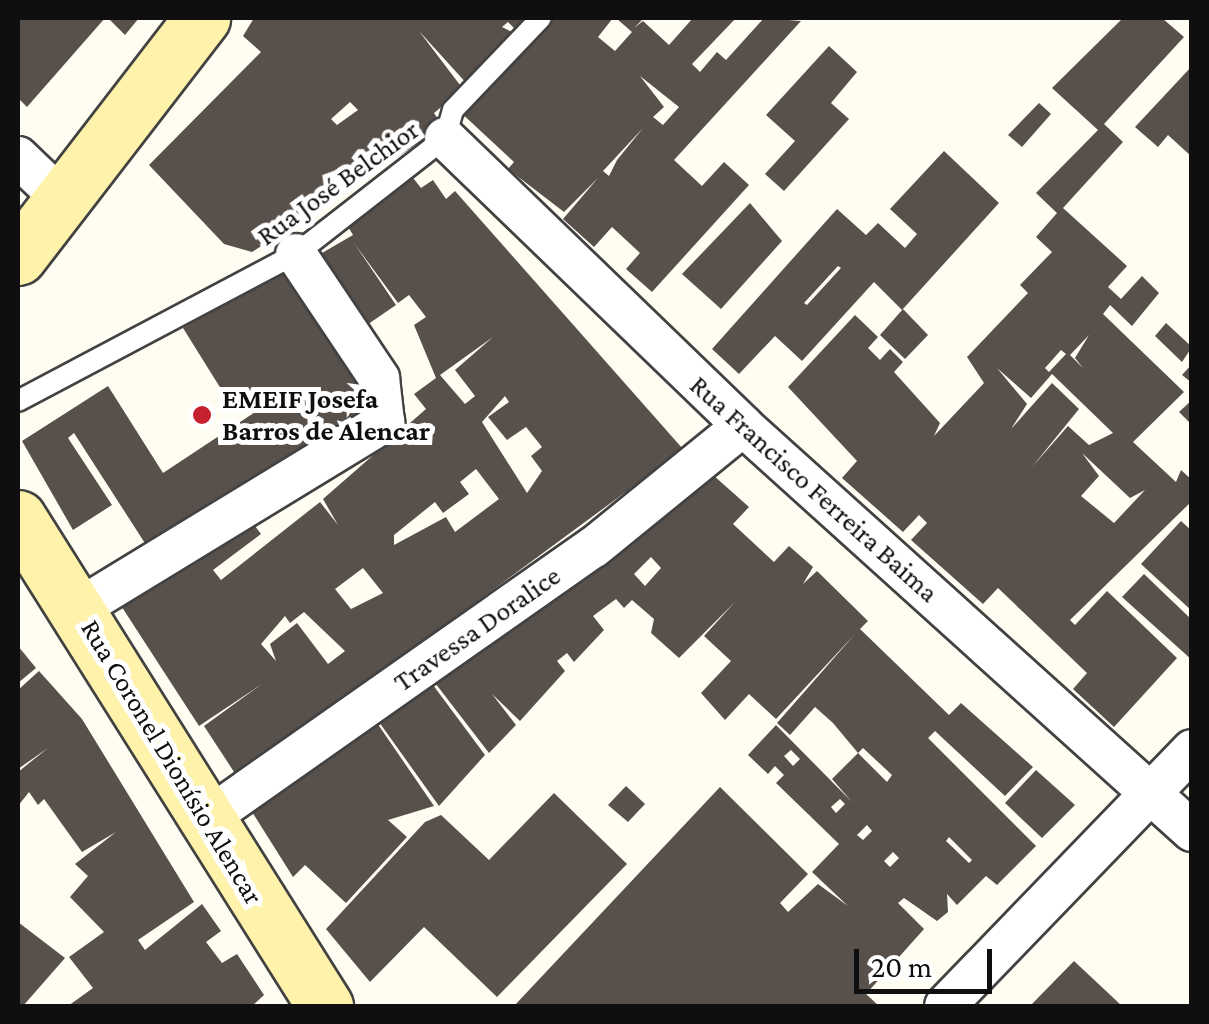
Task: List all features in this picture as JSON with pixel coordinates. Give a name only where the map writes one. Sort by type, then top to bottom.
[{"type":"main road","points":[[18,289],[43,225],[202,18]]},
{"type":"main road","name":"Rua Coronel Dionísio Alencar","points":[[18,518],[78,609],[202,822],[326,1006]]},
{"type":"street","name":"Rua Francisco Ferreira Baima","points":[[445,138],[742,426],[1192,831]]},
{"type":"street","points":[[18,158],[43,225]]},
{"type":"street","points":[[78,609],[329,450],[369,435],[388,414],[359,341],[296,254]]},
{"type":"street","name":"Travessa Doralice","points":[[202,822],[594,547],[742,426]]},
{"type":"street","points":[[944,1006],[1192,750]]},
{"type":"lane","name":"Rua José Belchior","points":[[18,401],[296,254],[445,138],[453,110],[541,18]]},
{"type":"building","points":[[18,18],[105,18],[27,107],[18,98]]},
{"type":"building","points":[[108,18],[139,18],[125,35]]},
{"type":"building","points":[[254,18],[532,18],[518,32],[508,22],[502,27],[516,34],[468,85],[419,31],[463,89],[434,113],[443,127],[252,252],[224,244],[149,165],[261,52],[243,36]],"holes":[[[350,102],[358,110],[337,125],[331,119]]]},
{"type":"building","points":[[552,18],[613,18],[598,37],[615,51],[632,32],[616,18],[644,18],[634,28],[643,21],[669,45],[693,18],[736,18],[692,64],[700,72],[717,52],[726,60],[764,18],[801,21],[674,160],[702,186],[724,162],[749,185],[652,292],[626,269],[640,253],[612,227],[594,247],[563,219],[598,178],[564,212],[508,169],[514,162],[458,110]],"holes":[[[640,76],[679,107],[663,125],[653,117],[664,107]],[[643,128],[617,160],[609,176],[603,171]]]},
{"type":"building","points":[[1123,18],[1162,18],[1184,37],[1104,124],[1123,142],[1063,208],[1127,266],[1108,287],[1121,299],[1142,276],[1159,293],[1132,326],[1110,305],[1103,314],[1184,392],[1133,442],[1176,482],[1181,470],[1192,480],[1192,501],[1070,620],[1075,625],[1107,591],[1177,658],[1114,727],[1073,689],[1087,673],[998,588],[983,604],[911,540],[927,523],[919,515],[903,532],[842,478],[857,461],[788,387],[855,315],[878,337],[868,348],[880,360],[890,349],[903,362],[894,372],[940,423],[934,436],[984,383],[967,357],[1028,293],[1020,285],[1052,252],[1036,237],[1057,213],[1036,193],[1098,130],[1052,88]],"holes":[[[1089,335],[1075,358],[1083,368],[1070,355]],[[1061,350],[1066,354],[1049,372],[1045,368]],[[997,368],[1031,398],[1052,374],[1113,433],[1089,445],[1068,426],[1032,467],[1079,409],[1052,383],[1011,429],[1027,404]],[[1082,453],[1130,498],[1145,490],[1114,523],[1081,496],[1099,476]]]},
{"type":"building","points":[[829,46],[857,72],[831,103],[849,119],[784,191],[765,174],[795,141],[766,115]]},
{"type":"building","points":[[1192,66],[1192,157],[1168,135],[1158,147],[1135,127]]},
{"type":"building","points":[[1039,103],[1051,114],[1022,147],[1008,135]]},
{"type":"building","points":[[944,151],[999,203],[902,310],[874,282],[802,361],[775,336],[739,374],[712,349],[837,209],[866,235],[878,223],[905,248],[917,234],[890,209]],"holes":[[[838,266],[841,268],[807,305],[804,303]]]},
{"type":"building","points":[[410,174],[421,188],[433,180],[446,199],[455,191],[690,457],[636,501],[627,491],[238,778],[204,726],[262,684],[199,726],[105,581],[245,513],[261,534],[213,570],[221,580],[320,502],[338,525],[323,499],[426,409],[414,394],[436,378],[414,325],[426,317],[409,295],[398,303],[354,243],[396,305],[358,331],[310,260],[353,235],[347,225]],"holes":[[[493,337],[455,370],[475,396],[465,404],[440,375]],[[505,396],[509,402],[488,417],[507,440],[526,427],[542,447],[531,456],[542,471],[527,493],[482,422]],[[476,469],[499,499],[455,532],[446,517],[394,545],[394,535],[435,502],[443,513],[469,494],[460,482]],[[363,568],[383,593],[351,609],[335,589]],[[304,612],[345,651],[328,664],[297,623],[270,644],[276,661],[261,644],[285,616],[290,623]]]},
{"type":"building","points":[[750,203],[782,241],[721,309],[682,274]]},
{"type":"building","name":"EMEIF Josefa Barros de Alencar","points":[[287,263],[381,412],[150,551],[74,433],[68,438],[112,505],[73,530],[22,441],[108,386],[163,473],[266,405],[257,389],[231,405],[183,328]]},
{"type":"building","points":[[903,309],[928,335],[905,359],[880,335]]},
{"type":"building","points":[[1166,323],[1192,347],[1182,362],[1155,336]]},
{"type":"building","points":[[1192,364],[1192,383],[1182,375]]},
{"type":"building","points":[[1192,400],[1192,425],[1179,412]]},
{"type":"building","points":[[704,467],[749,507],[733,524],[774,562],[789,546],[813,567],[803,584],[817,571],[868,621],[860,629],[949,715],[961,703],[1033,767],[1005,796],[935,731],[928,738],[1036,846],[997,885],[986,876],[957,905],[947,894],[948,912],[937,921],[904,898],[898,903],[924,929],[866,994],[879,1006],[514,1006],[720,787],[808,874],[780,903],[788,912],[818,884],[848,906],[812,872],[839,844],[776,783],[784,775],[775,766],[768,774],[748,755],[776,725],[852,802],[832,779],[858,753],[833,723],[815,707],[790,735],[777,723],[855,634],[776,719],[749,694],[725,720],[701,693],[731,661],[704,636],[735,602],[679,658],[651,633],[654,619],[632,600],[624,608],[616,599],[593,616],[604,630],[574,662],[567,653],[557,661],[565,671],[520,721],[492,694],[516,725],[489,753],[432,679]],"holes":[[[651,557],[661,568],[645,586],[634,574]],[[863,748],[892,775],[887,782],[858,753]],[[791,750],[800,759],[793,766],[784,756]],[[840,799],[845,804],[836,813],[831,807]],[[867,825],[872,831],[863,840],[857,835]],[[949,837],[972,860],[969,863],[946,841]],[[893,852],[899,858],[890,867],[884,861]]]},
{"type":"building","points":[[1181,521],[1192,531],[1192,611],[1141,564]]},
{"type":"building","points":[[1144,574],[1192,620],[1192,660],[1122,597]]},
{"type":"building","points":[[18,646],[36,668],[18,683]]},
{"type":"building","points":[[39,671],[82,719],[194,902],[138,940],[145,950],[202,904],[221,931],[206,942],[222,963],[237,954],[264,995],[252,1006],[68,1006],[93,988],[69,957],[104,932],[70,897],[88,876],[75,864],[116,832],[82,852],[44,799],[38,805],[29,792],[18,806],[18,772],[48,748],[18,769],[18,690]]},
{"type":"building","points":[[433,685],[485,755],[439,806],[379,722]]},
{"type":"building","points":[[375,720],[434,806],[388,820],[407,837],[346,903],[305,865],[293,877],[247,804]]},
{"type":"building","points":[[1036,770],[1075,805],[1042,838],[1005,803]]},
{"type":"building","points":[[626,786],[645,804],[628,822],[608,805]]},
{"type":"building","points":[[554,793],[627,864],[497,997],[424,927],[370,982],[326,929],[425,822],[441,815],[489,860]]},
{"type":"building","points":[[18,922],[65,958],[23,1006],[18,1006]]},
{"type":"building","points":[[1074,961],[1122,1006],[1030,1006]]},
{"type":"place","name":"EMEIF Josefa Barros de Alencar","points":[[202,415]]}]
